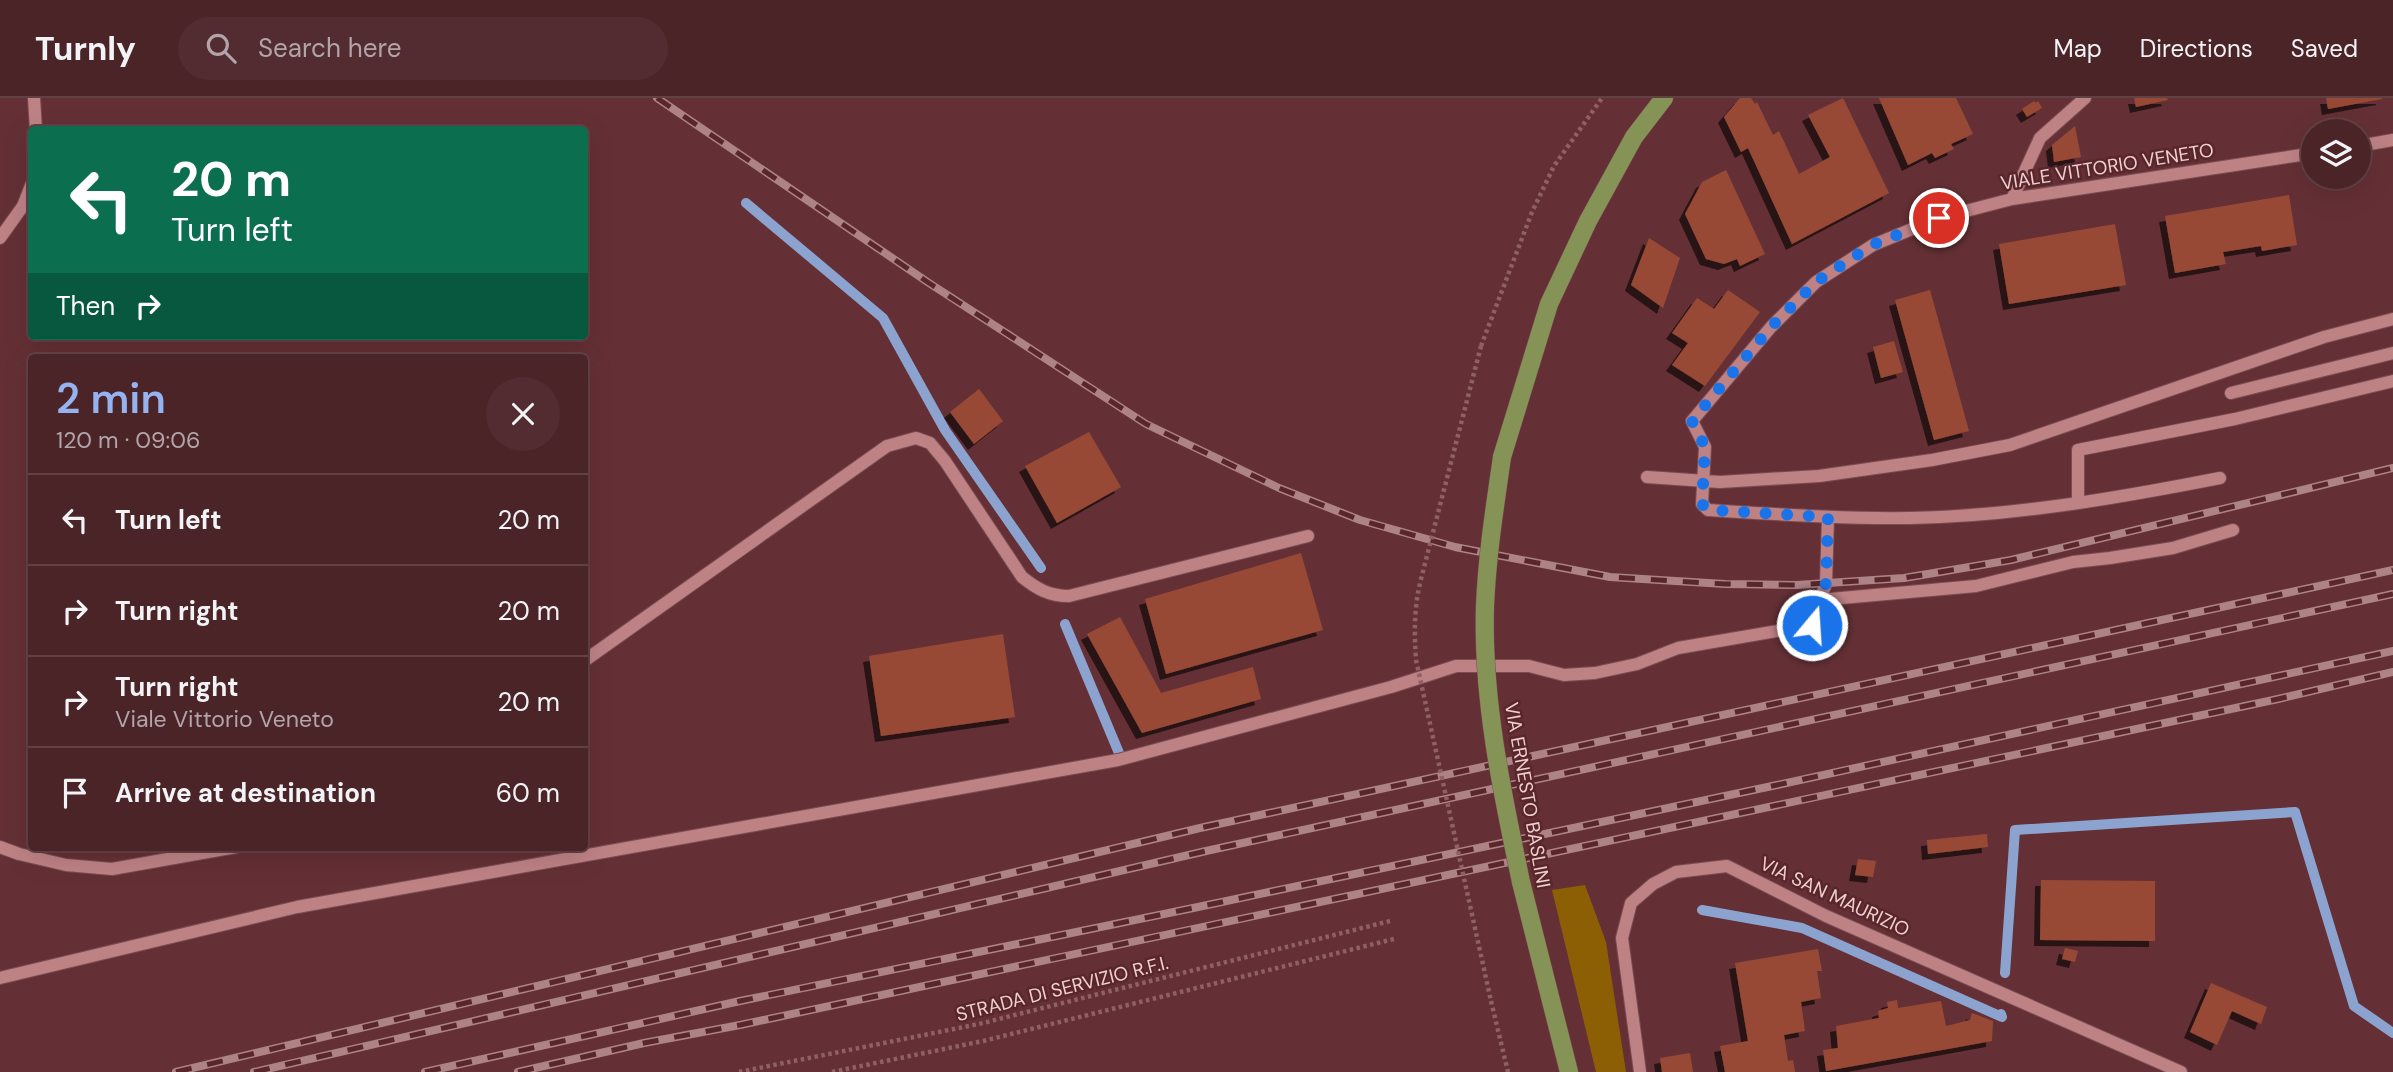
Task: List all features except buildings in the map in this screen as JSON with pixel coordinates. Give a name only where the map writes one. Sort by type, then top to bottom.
[{"type":"main road","name":"VIA ERNESTO BASLINI","points":[[1569,1072],[1521,882],[1501,787],[1488,692],[1485,608],[1491,534],[1502,457],[1549,304],[1588,221],[1634,137],[1664,98]]},
{"type":"street","points":[[34,98],[36,126]]},
{"type":"street","points":[[2012,199],[2040,138],[2085,98]]},
{"type":"street","points":[[2371,144],[2393,140]]},
{"type":"street","name":"VIALE VITTORIO VENETO","points":[[1703,482],[1705,447],[1692,421],[1771,327],[1816,282],[1872,245],[1939,218],[2012,199],[2301,155]]},
{"type":"street","points":[[0,237],[23,206],[28,193]]},
{"type":"street","points":[[1647,477],[1703,482],[1819,476],[1932,460],[2010,445],[2324,337],[2393,319]]},
{"type":"street","points":[[2236,368],[2237,392],[2393,353]]},
{"type":"street","points":[[2078,503],[2078,450],[2235,419],[2393,381]]},
{"type":"street","points":[[588,658],[887,446],[916,438],[930,443],[945,461],[1022,578],[1046,593],[1069,596],[1308,536]]},
{"type":"street","points":[[1703,482],[1702,504],[1708,510],[1897,518],[1958,516],[2078,503],[2220,478]]},
{"type":"street","points":[[0,978],[297,907],[1118,760],[1391,687],[1455,666],[1528,666],[1564,675],[1595,673],[1637,664],[1678,648],[1812,625],[1826,583],[1828,517]]},
{"type":"street","points":[[1819,600],[1976,586],[2073,562],[2173,548],[2233,530]]},
{"type":"street","points":[[0,847],[66,865],[112,869],[213,851]]},
{"type":"street","name":"VIA SAN MAURIZIO","points":[[1640,1072],[1622,938],[1630,902],[1653,884],[1675,872],[1727,866],[1826,916],[2181,1072]]},
{"type":"path","points":[[1508,1072],[1416,660],[1413,628],[1415,605],[1481,346],[1532,212],[1554,166],[1602,98]]},
{"type":"path","name":"STRADA DI SERVIZIO R.F.I.","points":[[739,1072],[979,1024],[1390,921]]},
{"type":"path","points":[[832,1072],[983,1041],[1394,939]]},
{"type":"shaded area","points":[[1585,885],[1606,942],[1626,1072],[1596,1072],[1552,890]]},
{"type":"waterway","points":[[746,203],[883,318],[945,430],[1041,568]]},
{"type":"waterway","points":[[1065,624],[1119,753]]},
{"type":"waterway","points":[[2005,973],[2015,830],[2295,812],[2354,1006],[2393,1033]]},
{"type":"waterway","points":[[1702,910],[1802,928],[2002,1017],[2001,1014]]},
{"type":"railway","points":[[657,98],[929,283],[1146,424],[1279,488],[1360,520],[1455,547],[1610,577],[1797,585],[1904,578],[2011,560],[2393,468]]},
{"type":"railway","points":[[176,1072],[1200,828],[2393,570]]},
{"type":"railway","points":[[254,1072],[1206,851],[2393,594]]},
{"type":"railway","points":[[425,1072],[740,1001],[1777,785],[2393,651]]},
{"type":"railway","points":[[518,1072],[644,1043],[740,1025],[2278,699],[2393,672]]},
{"type":"route","points":[[1812,625],[1826,583],[1828,517],[1708,510],[1702,504],[1705,447],[1692,421],[1771,327],[1816,282],[1872,245],[1939,218]]}]
